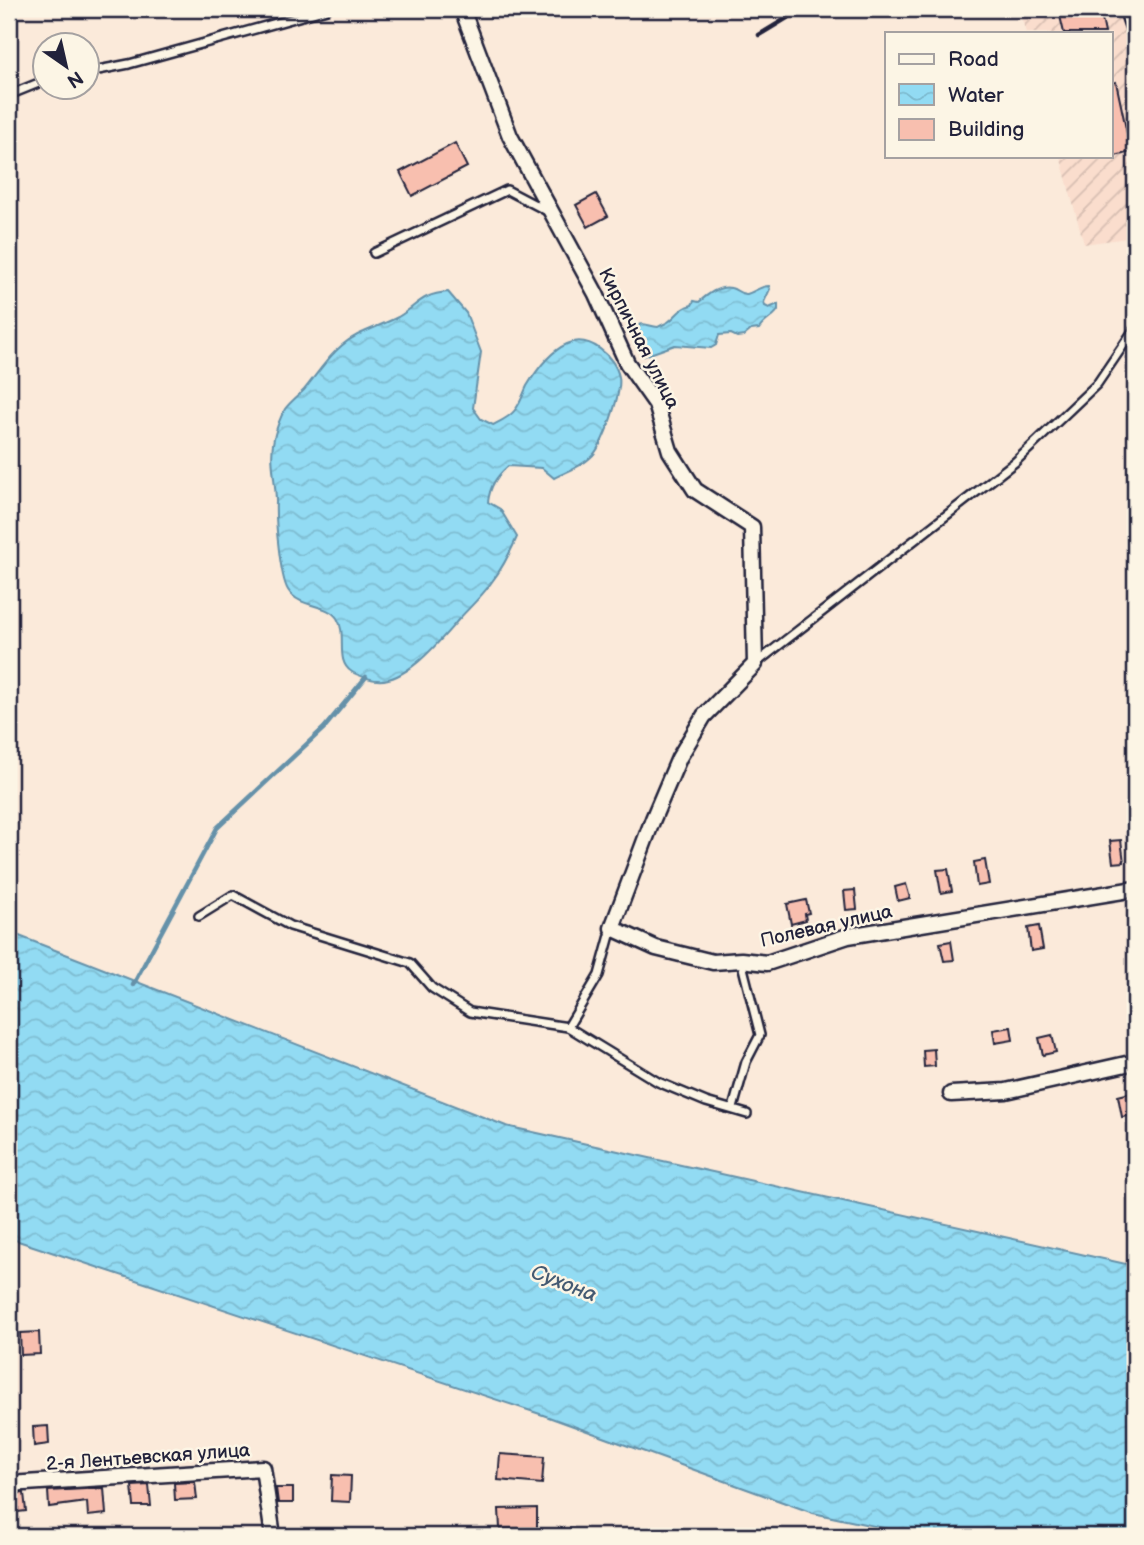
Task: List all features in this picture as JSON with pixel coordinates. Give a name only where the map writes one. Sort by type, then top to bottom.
[{"type":"street","name":"Кирпичная улица","points":[[462,9],[510,136],[596,293],[627,363],[656,404],[670,451],[695,489],[752,527],[754,664]]},
{"type":"street","points":[[612,928],[679,758],[704,716],[754,664]]},
{"type":"street","name":"Полевая улица","points":[[612,928],[656,948],[713,962],[741,960],[767,963],[848,936],[1135,889]]},
{"type":"street","points":[[951,1094],[1006,1091],[1135,1062]]},
{"type":"street","name":"2-я Лентьевская улица","points":[[9,1484],[263,1468],[273,1536]]},
{"type":"lane","points":[[102,69],[130,64],[327,9]]},
{"type":"lane","points":[[1123,9],[1135,36]]},
{"type":"lane","points":[[9,94],[32,85]]},
{"type":"lane","points":[[374,253],[507,190],[551,213]]},
{"type":"lane","points":[[754,664],[1015,462],[1097,384],[1135,328]]},
{"type":"lane","points":[[200,916],[233,895],[290,926],[410,963],[432,988],[470,1012],[568,1027],[658,1082],[706,1102],[747,1114]]},
{"type":"lane","points":[[568,1027],[599,975],[612,928]]},
{"type":"lane","points":[[733,1108],[746,1062],[760,1035],[741,960]]},
{"type":"shaded area","points":[[1019,9],[1135,9],[1135,237],[1084,244],[1061,158],[1112,158],[1112,32],[1026,32]]},
{"type":"water","points":[[769,286],[765,306],[769,308],[778,304],[778,310],[759,329],[751,330],[744,336],[719,335],[716,345],[711,348],[675,345],[644,356],[633,337],[631,330],[637,325],[658,327],[694,301],[699,302],[718,289],[727,287],[747,294]]},
{"type":"water","points":[[448,292],[466,313],[481,352],[473,408],[481,419],[493,425],[511,415],[544,362],[561,347],[575,342],[592,345],[607,355],[617,369],[618,394],[601,442],[583,464],[554,478],[542,468],[508,466],[500,474],[492,486],[488,502],[500,509],[517,537],[499,572],[480,597],[423,658],[388,679],[371,679],[354,673],[347,667],[342,655],[340,625],[333,613],[299,600],[288,590],[285,583],[277,534],[272,462],[274,438],[285,409],[345,343],[398,317],[426,298]]},
{"type":"water","name":"Сухона","points":[[9,932],[506,1126],[1135,1266],[1135,1536],[921,1536],[813,1513],[543,1415],[9,1238]]},
{"type":"building","points":[[1100,9],[1105,32],[1064,32],[1060,16]]},
{"type":"building","points":[[1116,82],[1131,152],[1112,157],[1112,83]]},
{"type":"building","points":[[455,143],[467,167],[412,196],[400,172]]},
{"type":"building","points":[[596,194],[608,216],[588,227],[576,205]]},
{"type":"building","points":[[1121,840],[1124,862],[1113,863],[1110,841]]},
{"type":"building","points":[[985,860],[989,884],[977,886],[974,862]]},
{"type":"building","points":[[948,869],[952,891],[941,893],[937,870]]},
{"type":"building","points":[[906,884],[910,898],[898,901],[895,887]]},
{"type":"building","points":[[855,890],[857,909],[846,910],[844,891]]},
{"type":"building","points":[[806,900],[809,913],[805,914],[806,920],[791,924],[787,904]]},
{"type":"building","points":[[1039,926],[1043,949],[1031,951],[1028,928]]},
{"type":"building","points":[[951,941],[954,960],[944,961],[940,943]]},
{"type":"building","points":[[1011,1027],[1013,1040],[995,1043],[993,1030]]},
{"type":"building","points":[[1052,1035],[1056,1052],[1043,1055],[1039,1038]]},
{"type":"building","points":[[934,1049],[935,1066],[924,1067],[923,1050]]},
{"type":"building","points":[[1130,1093],[1135,1115],[1122,1117],[1118,1096]]},
{"type":"building","points":[[39,1332],[40,1354],[21,1355],[20,1333]]},
{"type":"building","points":[[48,1426],[49,1444],[34,1446],[33,1427]]},
{"type":"building","points":[[500,1454],[544,1457],[542,1484],[498,1480]]},
{"type":"building","points":[[332,1475],[351,1476],[350,1502],[331,1501]]},
{"type":"building","points":[[195,1482],[197,1499],[175,1500],[174,1483]]},
{"type":"building","points":[[149,1485],[151,1506],[134,1506],[132,1486]]},
{"type":"building","points":[[104,1488],[106,1514],[88,1516],[87,1502],[49,1507],[48,1491]]},
{"type":"building","points":[[276,1488],[293,1488],[293,1503],[278,1503]]},
{"type":"building","points":[[24,1493],[26,1511],[9,1513],[9,1494]]},
{"type":"building","points":[[537,1508],[537,1528],[500,1529],[499,1509]]},
{"type":"waterway","points":[[133,985],[217,828],[324,728],[366,677]]},
{"type":"railway","points":[[759,35],[802,9]]}]
